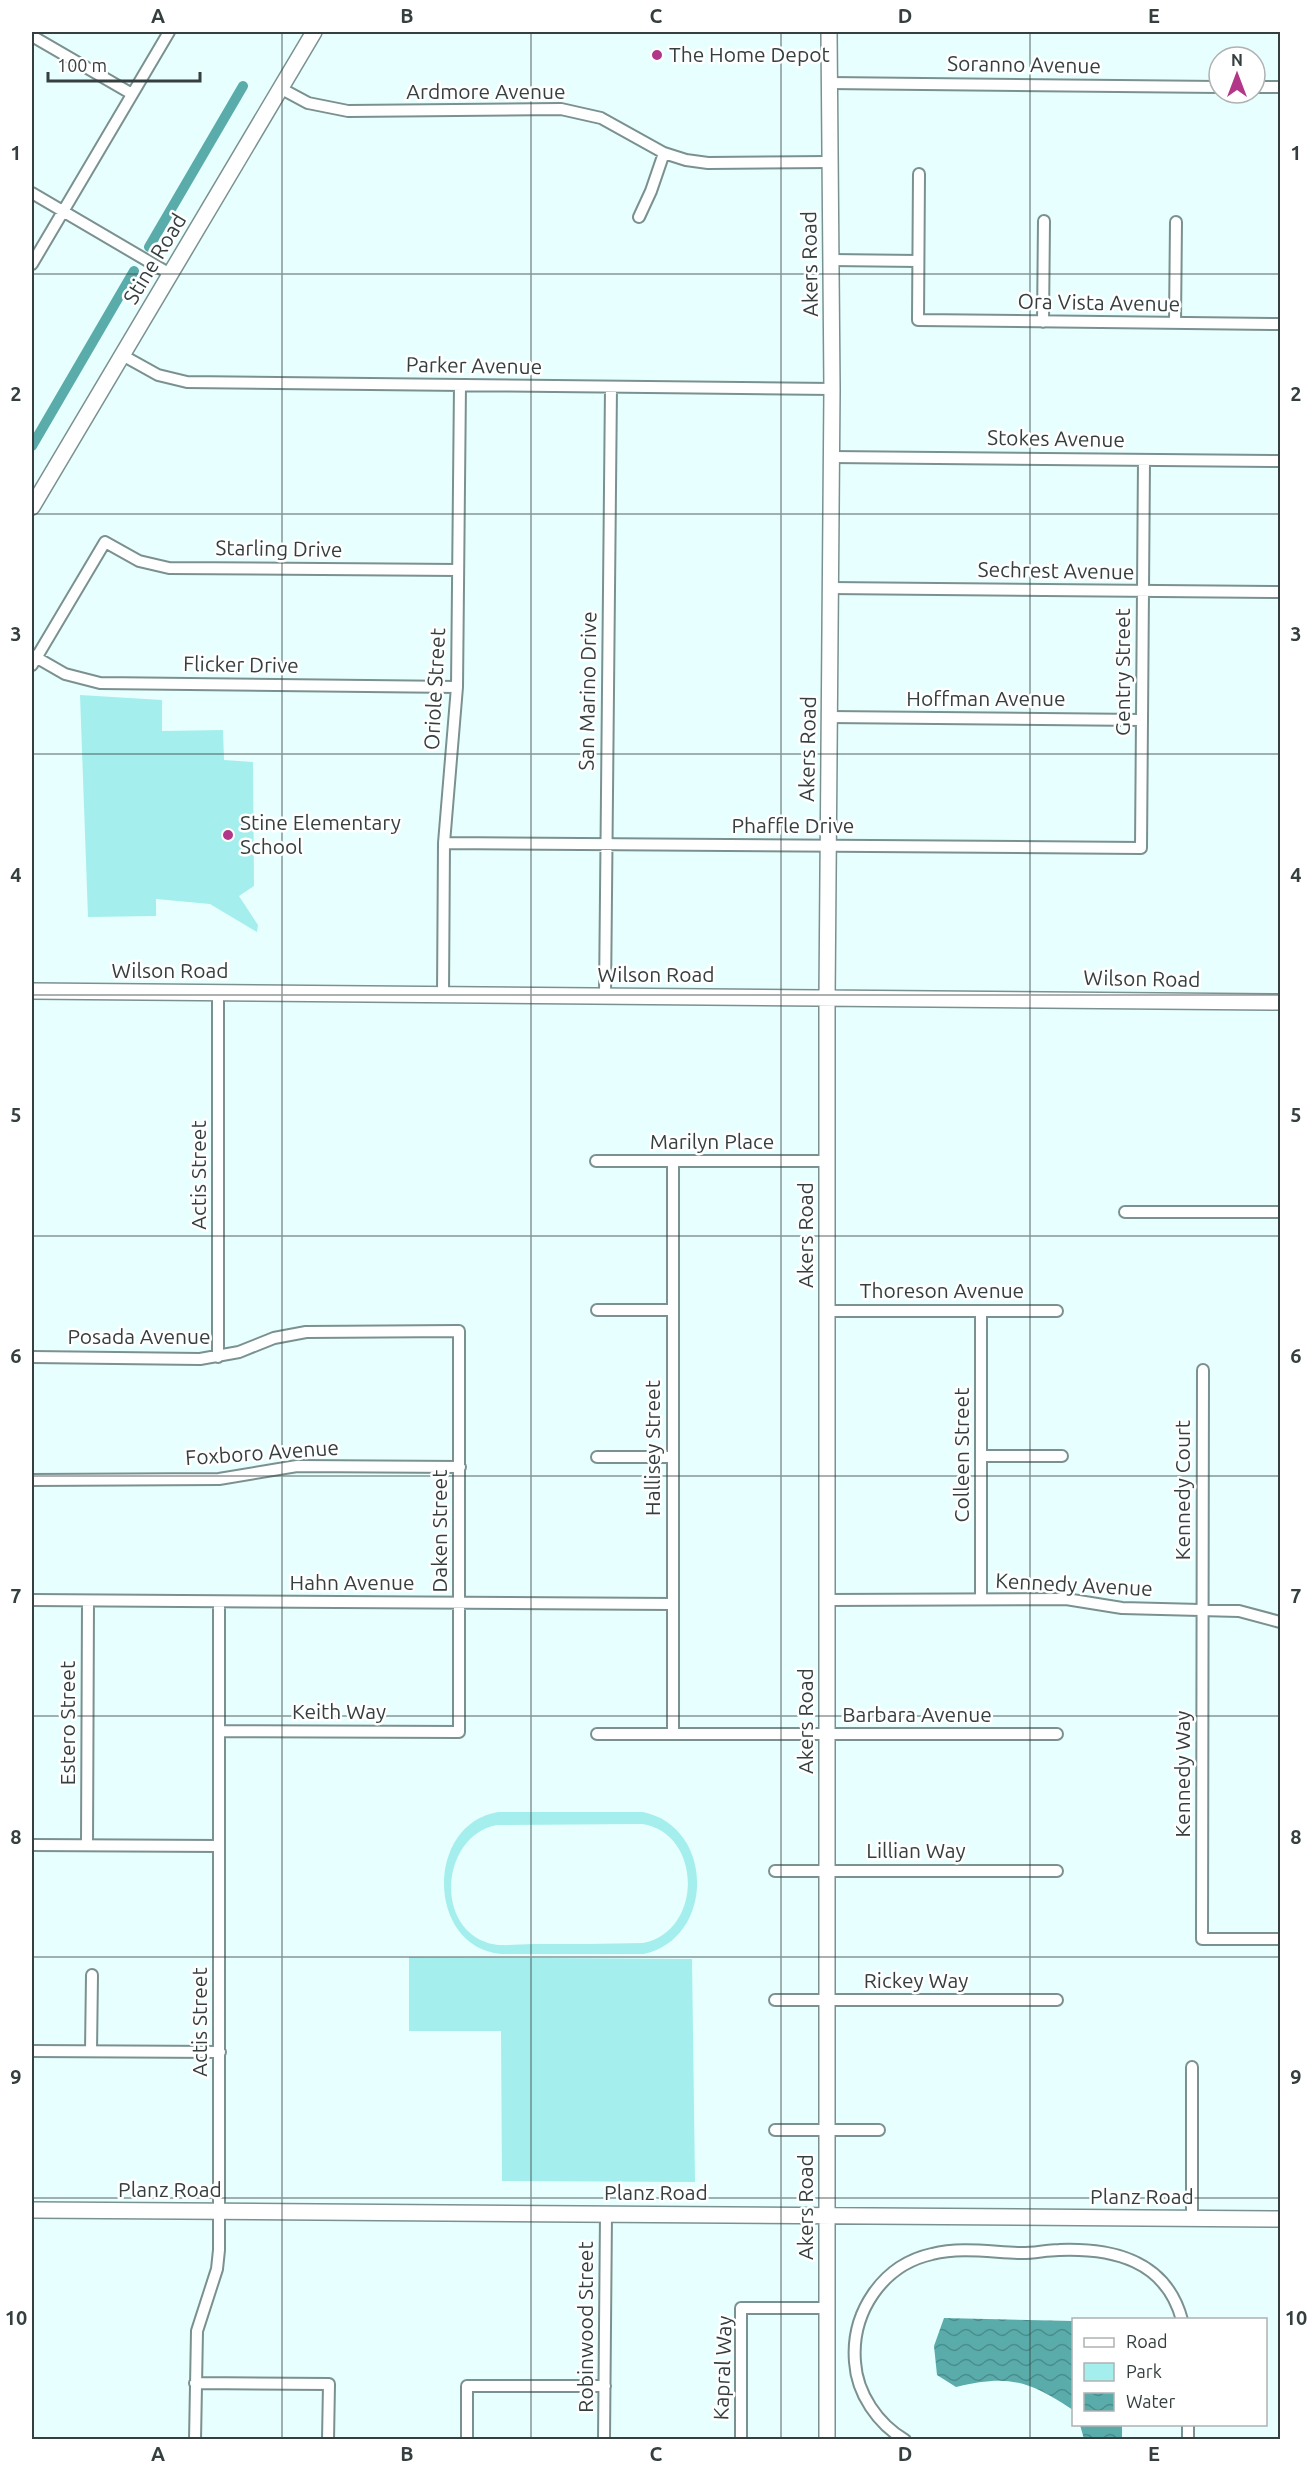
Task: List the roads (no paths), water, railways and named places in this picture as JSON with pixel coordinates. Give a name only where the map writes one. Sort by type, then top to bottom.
[{"type":"street","points":[[32,264],[169,32]]},
{"type":"street","name":"Stine Road","points":[[32,507],[314,32]]},
{"type":"street","name":"Akers Road","points":[[827,2439],[827,998],[832,389],[829,32]]},
{"type":"street","points":[[32,36],[132,94]]},
{"type":"street","name":"Soranno Avenue","points":[[829,83],[1207,87]]},
{"type":"street","name":"Ardmore Avenue","points":[[280,88],[308,103],[348,111],[561,109],[580,112],[618,126],[664,153],[708,163],[830,162]]},
{"type":"street","points":[[639,217],[664,153]]},
{"type":"street","points":[[831,260],[918,261],[919,174]]},
{"type":"street","points":[[32,193],[170,274]]},
{"type":"street","points":[[1043,322],[1044,221]]},
{"type":"street","points":[[1175,323],[1176,222]]},
{"type":"street","name":"Ora Vista Avenue","points":[[918,261],[918,320],[1281,324]]},
{"type":"street","name":"Parker Avenue","points":[[122,355],[158,375],[187,382],[832,389]]},
{"type":"street","name":"Oriole Street","points":[[443,994],[444,843],[457,687],[460,385]]},
{"type":"street","name":"San Marino Drive","points":[[605,996],[611,387]]},
{"type":"street","name":"Stokes Avenue","points":[[831,457],[1281,461]]},
{"type":"street","name":"Gentry Street","points":[[1141,849],[1144,460]]},
{"type":"street","name":"Starling Drive","points":[[33,659],[105,542],[139,561],[169,568],[458,570]]},
{"type":"street","name":"Sechrest Avenue","points":[[830,588],[1281,592]]},
{"type":"street","name":"Flicker Drive","points":[[33,659],[65,674],[100,684],[457,687]]},
{"type":"street","name":"Hoffman Avenue","points":[[829,717],[1142,720]]},
{"type":"street","name":"Phaffle Drive","points":[[444,843],[1141,849]]},
{"type":"street","name":"Wilson Road","points":[[32,991],[1281,1002]]},
{"type":"street","name":"Actis Street","points":[[218,992],[219,1357]]},
{"type":"street","name":"Marilyn Place","points":[[596,1161],[827,1161]]},
{"type":"street","name":"Hallisey Street","points":[[673,1161],[673,1734]]},
{"type":"street","points":[[1125,1212],[1281,1212]]},
{"type":"street","points":[[597,1310],[673,1310]]},
{"type":"street","name":"Thoreson Avenue","points":[[827,1311],[1057,1311]]},
{"type":"street","name":"Colleen Street","points":[[981,1311],[981,1599]]},
{"type":"street","name":"Posada Avenue","points":[[32,1357],[219,1357],[274,1338],[306,1332],[459,1331]]},
{"type":"street","name":"Daken Street","points":[[459,1331],[459,1732]]},
{"type":"street","name":"Kennedy Court","points":[[1203,1370],[1203,1610]]},
{"type":"street","points":[[981,1456],[1062,1456]]},
{"type":"street","points":[[597,1457],[673,1457]]},
{"type":"street","name":"Foxboro Avenue","points":[[32,1480],[219,1479],[297,1466],[460,1467]]},
{"type":"street","name":"Kennedy Avenue","points":[[827,1600],[1066,1599],[1122,1608],[1239,1611],[1281,1622]]},
{"type":"street","name":"Hahn Avenue","points":[[32,1600],[673,1604]]},
{"type":"street","name":"Estero Street","points":[[87,1845],[88,1601]]},
{"type":"street","name":"Actis Street","points":[[195,2439],[197,2331],[217,2269],[220,2211],[219,1602]]},
{"type":"street","name":"Kennedy Way","points":[[1203,1610],[1203,1939],[1281,1939]]},
{"type":"street","name":"Keith Way","points":[[219,1731],[459,1732]]},
{"type":"street","name":"Barbara Avenue","points":[[597,1734],[1057,1734]]},
{"type":"street","points":[[32,1845],[219,1846]]},
{"type":"street","name":"Lillian Way","points":[[775,1871],[1057,1871]]},
{"type":"street","points":[[91,2051],[92,1974]]},
{"type":"street","name":"Rickey Way","points":[[775,2001],[1057,2000]]},
{"type":"street","points":[[32,2051],[220,2052]]},
{"type":"street","points":[[1192,2067],[1192,2218]]},
{"type":"street","points":[[775,2130],[879,2130]]},
{"type":"street","name":"Planz Road","points":[[32,2210],[1281,2218]]},
{"type":"street","name":"Robinwood Street","points":[[604,2439],[606,2214]]},
{"type":"street","points":[[905,2439],[884,2423],[865,2398],[855,2366],[854,2348],[861,2317],[873,2294],[890,2275],[916,2259],[947,2251],[1034,2253],[1057,2250],[1098,2250],[1115,2253],[1129,2258],[1153,2274],[1174,2299],[1182,2318]]},
{"type":"street","name":"Kapral Way","points":[[741,2439],[741,2308],[827,2308]]},
{"type":"street","points":[[195,2383],[329,2384],[328,2439]]},
{"type":"street","points":[[467,2439],[467,2386],[605,2386]]},
{"type":"water","points":[[944,2318],[1072,2321],[1072,2409],[1044,2392],[1018,2383],[990,2381],[956,2387],[937,2375],[934,2346]]},
{"type":"water","points":[[1080,2426],[1122,2426],[1122,2439],[1084,2439]]},
{"type":"waterway","points":[[149,247],[243,86]]},
{"type":"waterway","points":[[32,446],[134,271]]},
{"type":"place","name":"The Home Depot","points":[[657,55]]},
{"type":"place","name":"Stine Elementary School","points":[[228,835]]}]
